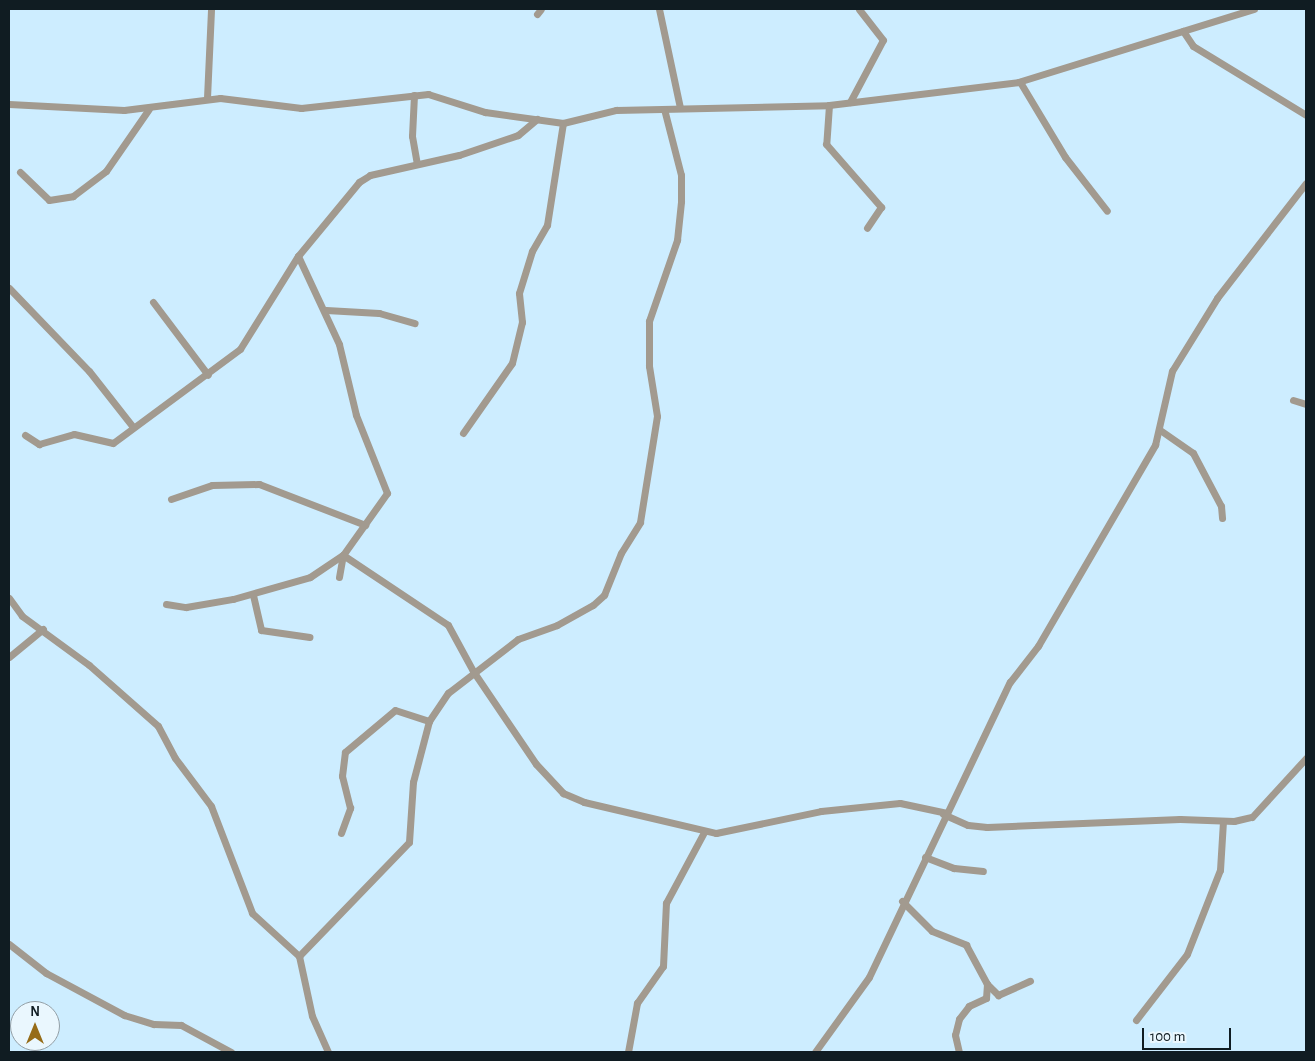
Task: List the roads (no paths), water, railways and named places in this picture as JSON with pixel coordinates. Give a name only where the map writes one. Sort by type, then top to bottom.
[{"type":"street","points":[[207,98],[211,9]]},
{"type":"street","points":[[659,9],[680,108]]},
{"type":"street","points":[[850,102],[883,40],[859,9]]},
{"type":"street","points":[[9,104],[149,109],[207,98],[301,108],[414,95],[563,123],[616,110],[829,105],[1020,82],[1254,9]]},
{"type":"street","points":[[1183,30],[1193,46],[1306,115]]},
{"type":"street","points":[[1020,82],[1065,157],[1108,211]]},
{"type":"street","points":[[414,95],[412,136],[417,163]]},
{"type":"street","points":[[829,105],[826,144],[882,207],[867,228]]},
{"type":"street","points":[[299,956],[409,842],[413,782],[429,721],[448,693],[473,671],[518,639],[577,615],[604,595],[644,512],[657,416],[649,366],[649,321],[677,240],[681,200],[681,175],[664,108]]},
{"type":"street","points":[[20,172],[49,200],[73,196],[106,171],[149,109]]},
{"type":"street","points":[[25,435],[39,444],[74,434],[114,443],[133,427],[208,375],[252,332],[298,256],[359,182],[417,163],[518,135],[537,119]]},
{"type":"street","points":[[463,433],[512,363],[522,322],[519,292],[532,251],[547,225],[563,123]]},
{"type":"street","points":[[815,1052],[869,977],[902,901],[1006,690],[1086,567],[1160,430],[1172,371],[1217,298],[1306,183]]},
{"type":"street","points":[[166,604],[186,607],[253,595],[310,577],[343,555],[381,504],[387,488],[364,438],[339,344],[326,310],[298,256]]},
{"type":"street","points":[[9,288],[89,371],[133,427]]},
{"type":"street","points":[[153,302],[208,375]]},
{"type":"street","points":[[326,310],[379,313],[415,323]]},
{"type":"street","points":[[1293,400],[1306,404]]},
{"type":"street","points":[[1160,430],[1193,453],[1221,506],[1222,518]]},
{"type":"street","points":[[171,499],[212,485],[259,484],[365,525]]},
{"type":"street","points":[[343,555],[448,625],[473,671],[536,764],[563,793],[601,808],[704,832],[726,833],[821,811],[900,803],[945,814],[968,825],[987,827],[1223,821],[1252,818],[1306,758]]},
{"type":"street","points":[[339,577],[343,555]]},
{"type":"street","points":[[253,595],[261,630],[309,637]]},
{"type":"street","points":[[9,598],[22,616],[43,629],[158,726],[175,758],[211,806],[252,912],[299,956],[312,1016],[328,1052]]},
{"type":"street","points":[[9,657],[43,629]]},
{"type":"street","points":[[341,833],[350,808],[342,776],[345,752],[395,710],[429,721]]},
{"type":"street","points":[[1136,1020],[1187,954],[1220,870],[1223,821]]},
{"type":"street","points":[[628,1052],[638,1003],[663,966],[666,903],[704,832]]},
{"type":"street","points":[[925,856],[954,868],[983,871]]},
{"type":"street","points":[[902,901],[932,931],[966,945],[987,984],[998,995],[1030,980]]},
{"type":"street","points":[[9,944],[46,973],[124,1015],[154,1024],[181,1025],[231,1052]]},
{"type":"street","points":[[959,1052],[954,1034],[958,1019],[969,1006],[986,998],[987,984]]}]
